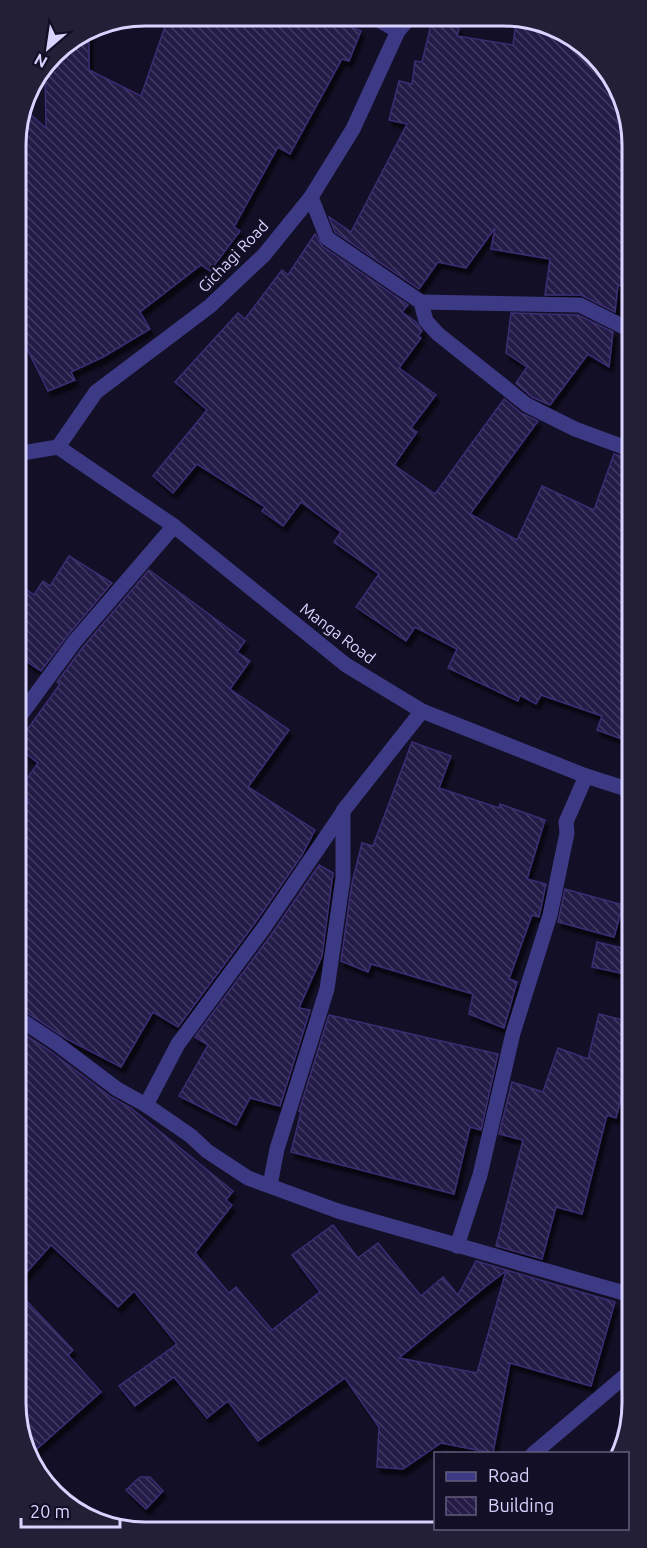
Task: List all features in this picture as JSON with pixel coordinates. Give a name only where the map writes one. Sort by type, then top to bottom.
[{"type":"street","points":[[390,26],[398,31]]},
{"type":"street","name":"Gichagi Road","points":[[58,447],[96,392],[210,306],[264,255],[311,197],[353,129],[402,26]]},
{"type":"street","points":[[311,197],[327,238],[421,302],[580,305],[622,325]]},
{"type":"street","points":[[421,302],[426,321],[438,334],[526,405],[575,429],[622,446]]},
{"type":"street","points":[[26,452],[58,447]]},
{"type":"street","name":"Manga Road","points":[[58,447],[174,526],[346,665],[422,711],[586,776],[621,787]]},
{"type":"street","points":[[26,708],[75,641],[174,526]]},
{"type":"street","points":[[146,1105],[178,1044],[262,929],[343,812],[422,711]]},
{"type":"street","points":[[457,1246],[480,1175],[513,1033],[550,915],[567,833],[566,822],[586,776]]},
{"type":"street","points":[[270,1185],[277,1149],[327,989],[343,878],[343,812]]},
{"type":"street","points":[[26,1023],[117,1089],[146,1105],[191,1136],[207,1151],[248,1178],[338,1211],[621,1292]]},
{"type":"street","points":[[535,1452],[621,1379]]},
{"type":"building","points":[[165,26],[349,26],[361,31],[349,61],[342,59],[290,154],[278,147],[234,227],[240,231],[210,271],[201,265],[140,312],[150,329],[103,357],[71,372],[75,380],[48,391],[26,346],[27,129],[30,114],[46,128],[45,79],[78,78],[78,46],[89,39],[89,70],[141,96]]},
{"type":"building","points":[[431,26],[451,26],[459,28],[457,36],[513,45],[515,27],[541,32],[555,38],[575,50],[597,72],[612,99],[622,145],[622,286],[618,285],[615,312],[581,295],[545,295],[550,259],[491,249],[495,228],[466,268],[438,262],[419,289],[335,232],[329,217],[351,232],[407,124],[389,120],[399,81],[412,84],[415,61],[422,62]]},
{"type":"building","points":[[315,234],[322,246],[408,305],[402,312],[416,322],[422,331],[418,336],[421,338],[399,368],[436,395],[411,428],[417,432],[394,465],[435,494],[504,399],[521,413],[538,421],[470,514],[517,540],[542,486],[594,510],[614,454],[622,457],[622,739],[597,730],[602,716],[541,695],[536,704],[520,695],[518,701],[448,668],[457,649],[415,627],[406,641],[356,607],[379,574],[334,542],[341,532],[301,502],[283,526],[262,511],[265,507],[197,464],[173,493],[153,476],[207,410],[175,382],[238,313],[245,319],[282,270],[288,275]]},
{"type":"building","points":[[511,313],[578,315],[613,332],[609,367],[588,354],[550,405],[532,397],[516,383],[527,367],[506,353]]},
{"type":"building","points":[[69,556],[112,583],[41,671],[26,661],[26,589],[34,595],[43,581],[50,586]]},
{"type":"building","points":[[149,570],[245,641],[237,652],[250,661],[230,689],[289,730],[248,787],[315,830],[302,855],[255,923],[178,1027],[153,1012],[121,1067],[67,1039],[26,1012],[26,804],[29,800],[26,798],[26,780],[38,763],[26,754],[26,731],[60,684],[57,682],[83,647]]},
{"type":"building","points":[[412,742],[451,756],[439,788],[499,808],[500,804],[545,820],[527,879],[546,884],[539,917],[532,915],[509,979],[517,982],[504,1028],[469,1014],[473,994],[371,964],[368,972],[341,961],[352,883],[362,843],[373,846]]},
{"type":"building","points":[[319,865],[333,873],[322,956],[299,1008],[310,1010],[280,1106],[250,1098],[236,1125],[179,1096],[208,1045],[195,1037],[271,935]]},
{"type":"building","points":[[565,889],[621,905],[614,937],[558,922]]},
{"type":"building","points":[[597,942],[621,948],[621,973],[592,967]]},
{"type":"building","points":[[599,1014],[621,1020],[621,1097],[616,1118],[607,1115],[582,1214],[556,1207],[542,1259],[496,1246],[523,1140],[499,1134],[512,1082],[543,1092],[558,1048],[588,1059]]},
{"type":"building","points":[[329,1015],[498,1054],[481,1130],[470,1127],[454,1194],[291,1152],[301,1112],[299,1111]]},
{"type":"building","points":[[26,1035],[111,1097],[131,1108],[233,1191],[226,1200],[232,1205],[195,1253],[229,1293],[236,1287],[272,1330],[320,1292],[292,1255],[333,1225],[358,1258],[378,1243],[421,1296],[443,1277],[458,1295],[476,1261],[615,1302],[591,1386],[510,1363],[493,1452],[441,1443],[403,1469],[377,1467],[379,1427],[345,1378],[258,1441],[228,1401],[207,1418],[174,1377],[135,1406],[119,1386],[177,1344],[134,1291],[118,1307],[51,1245],[26,1273]],"holes":[[[506,1271],[477,1373],[399,1358],[485,1287]]]},
{"type":"building","points":[[26,1300],[73,1350],[68,1355],[101,1392],[35,1450],[27,1419]]},
{"type":"building","points":[[140,1477],[150,1477],[163,1491],[146,1509],[126,1490]]}]
